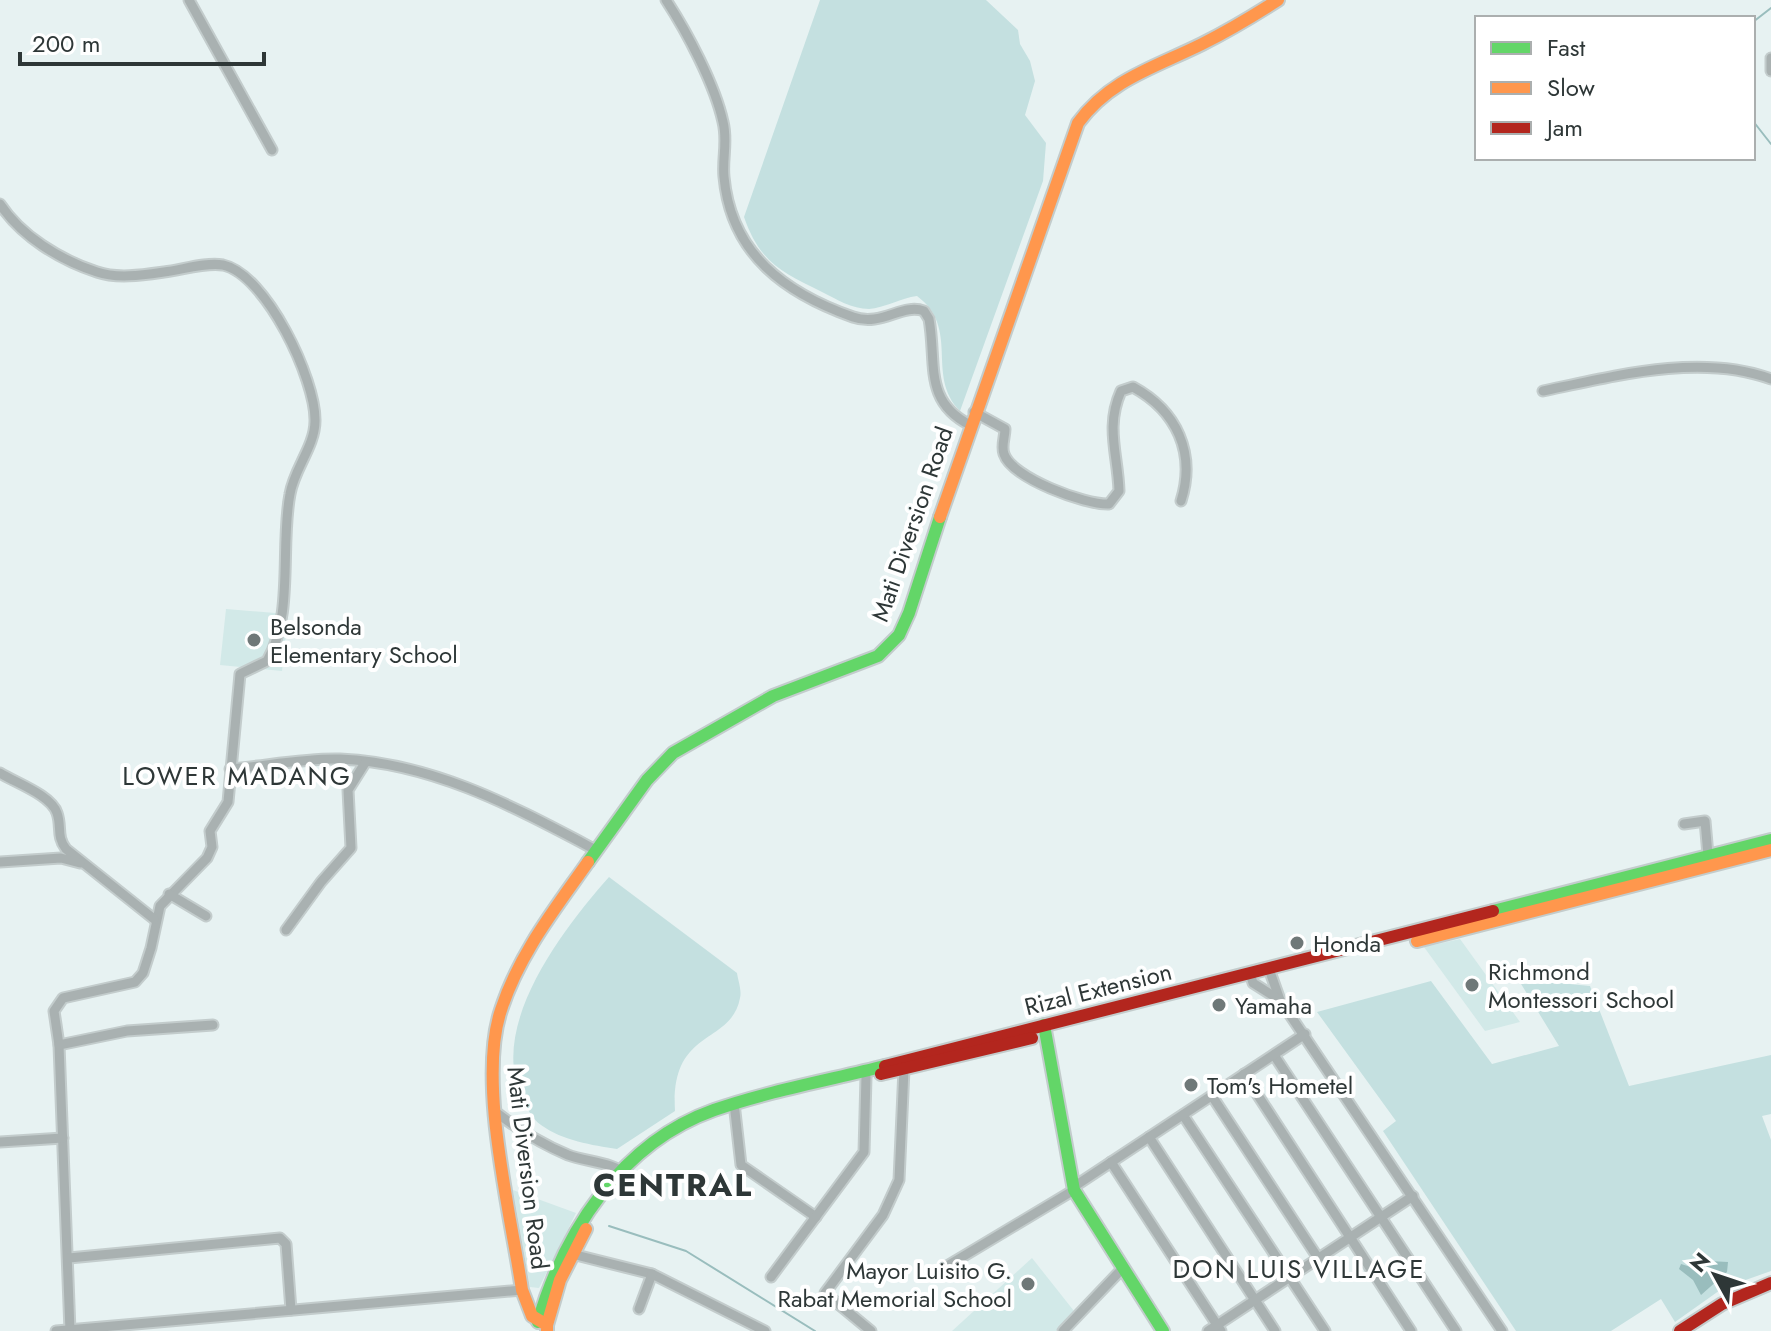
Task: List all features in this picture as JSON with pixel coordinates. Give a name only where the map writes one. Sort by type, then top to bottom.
[{"type":"main road","name":"Mati Diversion Road","points":[[542,1327],[528,1312],[522,1290],[494,1111],[492,1061],[507,990],[530,944],[647,780],[673,753],[773,696],[863,662],[888,647],[909,613],[974,412],[1070,142],[1088,107],[1122,80],[1200,45],[1278,0]]},
{"type":"main road","name":"Rizal Extension","points":[[542,1327],[563,1250],[584,1215],[624,1172],[680,1135],[734,1107],[1251,978],[1771,840]]},
{"type":"main road","name":"Rizal Extension","points":[[1270,973],[1771,850]]},
{"type":"main road","name":"Rizal Extension","points":[[734,1107],[904,1069],[1045,1030]]},
{"type":"main road","points":[[1045,1030],[1074,1188],[1163,1331]]},
{"type":"main road","name":"Rizal Extension","points":[[542,1327],[572,1254],[624,1172]]},
{"type":"main road","points":[[1682,1330],[1722,1304],[1771,1283]]},
{"type":"street","points":[[189,0],[272,150]]},
{"type":"street","points":[[666,0],[719,104],[726,140],[723,177],[735,221],[756,261],[781,281],[851,316],[879,321],[907,310],[924,311],[929,319],[940,400],[948,411],[970,425]]},
{"type":"street","points":[[1771,58],[1771,71]]},
{"type":"street","points":[[0,204],[24,233],[99,273],[140,274],[228,266],[251,283],[270,307],[300,357],[315,424],[294,475],[289,497],[285,570],[276,639],[267,661],[240,674],[228,802],[210,831],[212,847],[207,858],[169,894],[154,919],[151,948],[143,973],[135,982],[74,994],[58,1003],[53,1019],[59,1045],[70,1330]]},
{"type":"street","points":[[1543,391],[1667,370],[1725,368],[1771,379]]},
{"type":"street","points":[[974,412],[1005,429],[1003,448],[1008,462],[1056,492],[1086,502],[1109,504],[1119,491],[1110,433],[1113,417],[1121,391],[1133,387],[1161,406],[1179,429],[1189,472],[1181,501]]},
{"type":"street","points":[[230,769],[339,759],[394,765],[447,779],[514,807],[596,850]]},
{"type":"street","points":[[286,930],[351,848],[348,790],[365,763]]},
{"type":"street","points":[[0,773],[53,805],[59,819],[59,841],[154,919]]},
{"type":"street","points":[[1684,824],[1705,821],[1708,855]]},
{"type":"street","points":[[0,862],[61,858],[84,864]]},
{"type":"street","points":[[169,894],[206,916]]},
{"type":"street","points":[[1270,973],[1280,1000],[1502,1331]]},
{"type":"street","points":[[1251,978],[1280,1000]]},
{"type":"street","points":[[59,1045],[127,1031],[213,1025]]},
{"type":"street","points":[[942,1269],[1074,1188],[1305,1034]]},
{"type":"street","points":[[1274,1055],[1456,1331]]},
{"type":"street","points":[[871,1331],[825,1293],[883,1215],[899,1180],[904,1069]]},
{"type":"street","points":[[1244,1074],[1411,1331]]},
{"type":"street","points":[[771,1277],[864,1152],[866,1077]]},
{"type":"street","points":[[1212,1096],[1318,1258]]},
{"type":"street","points":[[734,1107],[741,1165],[816,1217]]},
{"type":"street","points":[[494,1111],[547,1145],[624,1172]]},
{"type":"street","points":[[1183,1115],[1325,1331]]},
{"type":"street","points":[[1149,1137],[1275,1331]]},
{"type":"street","points":[[0,1142],[63,1138]]},
{"type":"street","points":[[1111,1162],[1215,1329],[1413,1196]]},
{"type":"street","points":[[69,1258],[280,1238],[286,1244],[291,1310]]},
{"type":"street","points":[[572,1254],[652,1274],[763,1331]]},
{"type":"street","points":[[1063,1331],[1122,1269]]},
{"type":"street","points":[[639,1309],[652,1274]]},
{"type":"street","points":[[56,1331],[522,1290]]},
{"type":"shaded area","points":[[820,0],[986,0],[1018,30],[1020,44],[1030,61],[1035,81],[1025,115],[1046,143],[1043,181],[960,411],[950,397],[945,382],[937,323],[930,309],[917,296],[869,309],[844,303],[774,264],[757,245],[744,217]]},
{"type":"shaded area","name":"Belsonda Elementary School","points":[[226,609],[288,614],[282,671],[220,665]]},
{"type":"shaded area","points":[[609,877],[737,973],[741,992],[734,1013],[691,1051],[682,1065],[676,1084],[675,1111],[617,1149],[568,1139],[541,1125],[521,1095],[514,1067],[515,1038],[536,978],[572,923]]},
{"type":"shaded area","name":"Richmond Montessori School","points":[[1460,939],[1520,1022],[1485,1031],[1424,947]]},
{"type":"shaded area","points":[[1518,979],[1590,986],[1629,1086],[1771,1055],[1771,1114],[1762,1116],[1771,1140],[1771,1271],[1723,1288],[1675,1322],[1661,1299],[1611,1331],[1516,1331],[1383,1131],[1396,1121],[1317,1012],[1431,981],[1492,1064],[1559,1046]]},
{"type":"shaded area","points":[[513,1190],[576,1213],[539,1288],[530,1287]]},
{"type":"shaded area","name":"Mayor Luisito G. Rabat Memorial School","points":[[1032,1258],[1074,1311],[1056,1331],[952,1331]]},
{"type":"shaded area","points":[[1709,1261],[1728,1262],[1727,1272],[1701,1295],[1693,1280],[1679,1269],[1681,1264],[1697,1269]]},
{"type":"waterway","points":[[1755,20],[1771,8]]},
{"type":"waterway","points":[[1755,124],[1771,144]]},
{"type":"waterway","points":[[609,1226],[686,1251],[815,1331]]},
{"type":"traffic: fast","points":[[588,862],[647,780],[673,753],[773,696],[878,656],[899,635],[909,613],[940,517]]},
{"type":"traffic: fast","points":[[1493,911],[1771,840]]},
{"type":"traffic: fast","points":[[1044,1025],[1074,1190],[1163,1331]]},
{"type":"traffic: fast","points":[[538,1322],[563,1256],[581,1224],[624,1168],[651,1144],[681,1125],[714,1110],[778,1091],[885,1066]]},
{"type":"traffic: slow","points":[[940,517],[1078,123],[1104,95],[1119,85],[1212,39],[1278,0]]},
{"type":"traffic: slow","points":[[1417,941],[1771,850]]},
{"type":"traffic: slow","points":[[547,1331],[547,1325],[532,1316],[522,1290],[498,1148],[494,1110],[495,1039],[501,1010],[518,970],[539,933],[588,862]]},
{"type":"traffic: slow","points":[[547,1325],[560,1280],[586,1229]]},
{"type":"traffic: jam","points":[[885,1066],[1493,911]]},
{"type":"traffic: jam","points":[[881,1074],[1032,1038]]},
{"type":"traffic: jam","points":[[1680,1331],[1722,1304],[1771,1283]]},
{"type":"place","name":"Belsonda Elementary School","points":[[254,640]]},
{"type":"place","name":"Honda","points":[[1297,943]]},
{"type":"place","name":"Richmond Montessori School","points":[[1472,985]]},
{"type":"place","name":"Yamaha","points":[[1219,1005]]},
{"type":"place","name":"Tom's Hometel","points":[[1191,1085]]},
{"type":"place","name":"Mayor Luisito G. Rabat Memorial School","points":[[1028,1284]]},
{"type":"district","name":"LOWER MADANG","points":[[237,776]]},
{"type":"district","name":"CENTRAL","points":[[673,1185]]},
{"type":"district","name":"DON LUIS VILLAGE","points":[[1299,1269]]}]
